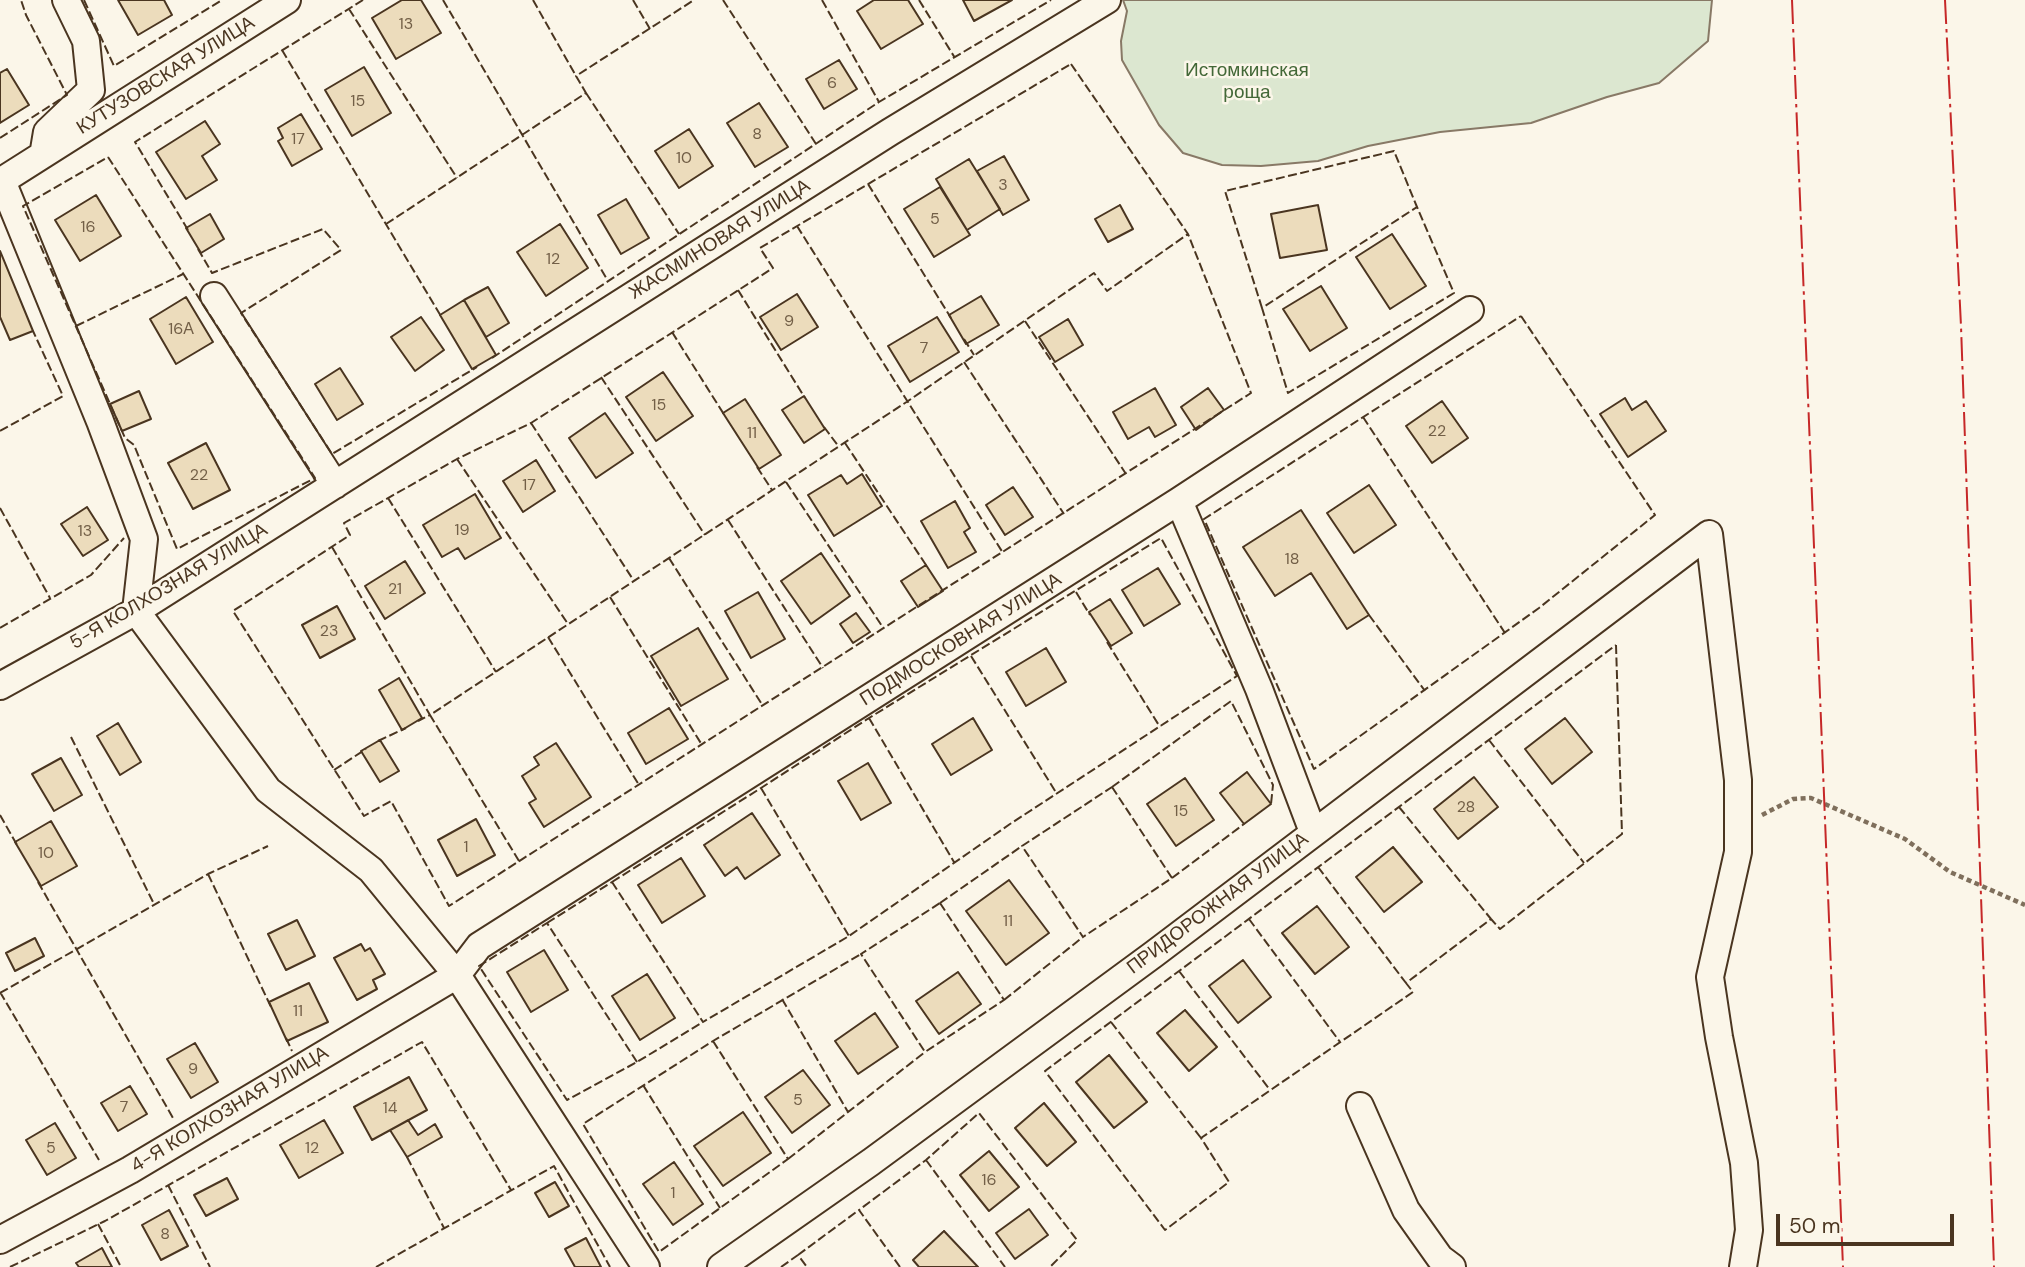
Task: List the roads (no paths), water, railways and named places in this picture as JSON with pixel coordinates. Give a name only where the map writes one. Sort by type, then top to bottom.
[{"type":"street","points":[[44,152],[47,132],[91,90],[86,41],[66,0]]},
{"type":"street","name":"КУТУЗОВСКАЯ УЛИЦА","points":[[1,182],[44,152],[287,0]]},
{"type":"street","name":"ЖАСМИНОВАЯ УЛИЦА","points":[[335,485],[890,132],[1107,0]]},
{"type":"street","points":[[1,182],[100,421],[144,539],[136,611],[268,790],[371,870],[457,975],[646,1267]]},
{"type":"street","points":[[215,296],[335,485]]},
{"type":"street","name":"ПОДМОСКОВНАЯ УЛИЦА","points":[[457,975],[480,946],[1179,501],[1471,310]]},
{"type":"street","name":"5-Я КОЛХОЗНАЯ УЛИЦА","points":[[0,686],[136,611],[335,485]]},
{"type":"street","points":[[1179,501],[1259,689],[1312,832]]},
{"type":"street","name":"ПРИДОРОЖНАЯ УЛИЦА","points":[[721,1267],[915,1130],[1709,534],[1738,780],[1738,839],[1727,908],[1710,977],[1744,1163],[1749,1230]]},
{"type":"street","name":"4-Я КОЛХОЗНАЯ УЛИЦА","points":[[0,1240],[130,1170],[457,975]]},
{"type":"street","points":[[1360,1106],[1406,1210],[1440,1258],[1452,1267]]},
{"type":"street","points":[[1742,1267],[1749,1230]]},
{"type":"street","points":[[1749,1230],[1761,1267]]},
{"type":"park label","name":"Истомкинская роща","points":[[1247,82]]}]
